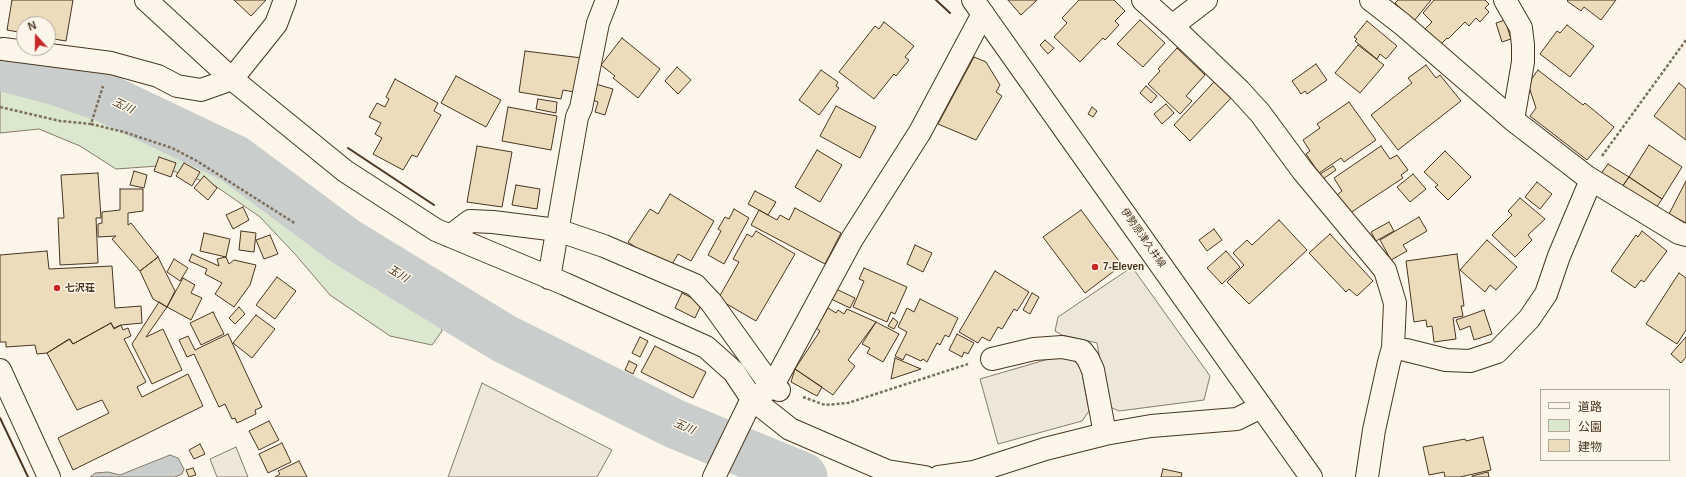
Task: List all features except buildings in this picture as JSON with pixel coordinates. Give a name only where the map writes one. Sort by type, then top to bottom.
[{"type":"street","points":[[146,0],[232,78],[345,171],[436,230],[706,347],[734,372],[752,399],[790,429],[842,453],[887,471],[926,477]]},
{"type":"street","points":[[3,48],[111,63],[158,76],[177,86],[201,90],[232,78],[276,24],[285,0]]},
{"type":"street","points":[[549,278],[577,117],[581,108],[598,23],[607,0]]},
{"type":"street","points":[[1143,0],[1239,90],[1260,113],[1302,170],[1385,270],[1395,303],[1394,348],[1389,362],[1374,430],[1367,477]]},
{"type":"street","points":[[1172,26],[1206,0]]},
{"type":"street","points":[[1372,0],[1513,120],[1589,178],[1686,236]]},
{"type":"street","points":[[1505,0],[1521,28],[1523,45],[1523,62],[1513,120]]},
{"type":"street","points":[[715,474],[752,399],[775,389],[852,239],[920,132],[978,7]]},
{"type":"street","name":"伊勢原津久井線","points":[[978,7],[1230,360],[1261,407],[1311,477]]},
{"type":"street","points":[[1394,348],[1446,360],[1470,361],[1497,352],[1528,319],[1546,294],[1589,178]]},
{"type":"street","points":[[450,236],[470,221],[493,222],[557,230],[604,246],[695,285],[711,302],[775,389]]},
{"type":"street","points":[[992,359],[1034,348],[1062,347],[1082,351],[1093,370],[1104,434]]},
{"type":"street","points":[[0,370],[49,477]]},
{"type":"street","points":[[939,477],[974,472],[1045,449],[1104,434],[1158,426],[1237,419],[1261,407]]},
{"type":"path","points":[[1589,178],[1686,40]]},
{"type":"path","points":[[91,124],[111,63]]},
{"type":"path","points":[[0,107],[60,121],[91,124],[124,132],[172,148],[198,161],[296,224]]},
{"type":"path","points":[[775,389],[825,405],[848,404],[982,359],[992,359]]},
{"type":"green space","points":[[0,55],[30,61],[70,74],[93,84],[103,112],[131,134],[215,161],[247,180],[437,311],[442,331],[432,345],[390,336],[330,295],[294,253],[260,217],[214,185],[158,166],[116,169],[80,146],[39,129],[0,133]]},
{"type":"shaded area","points":[[1132,267],[1210,376],[1204,400],[1119,411],[1108,406],[1097,343],[1062,335],[1055,331],[1058,317]]},
{"type":"shaded area","points":[[1059,356],[1071,358],[1081,367],[1089,411],[1082,421],[998,444],[980,379]]},
{"type":"shaded area","points":[[482,383],[612,450],[597,477],[448,477]]},
{"type":"shaded area","points":[[236,447],[248,477],[217,477],[210,459]]},
{"type":"shaded area","points":[[170,455],[178,458],[184,469],[182,474],[175,477],[90,477],[95,473],[108,472],[120,475]]},
{"type":"waterway","name":"玉川","points":[[0,66],[53,80],[106,98],[234,159],[346,242],[503,338],[675,424],[803,477]]},
{"type":"wall","points":[[936,0],[950,13]]},
{"type":"wall","points":[[348,148],[434,205]]},
{"type":"wall","points":[[0,418],[28,477]]},
{"type":"place","name":"7-Eleven","points":[[1095,267]]},
{"type":"place","name":"七沢荘","points":[[57,288]]}]
